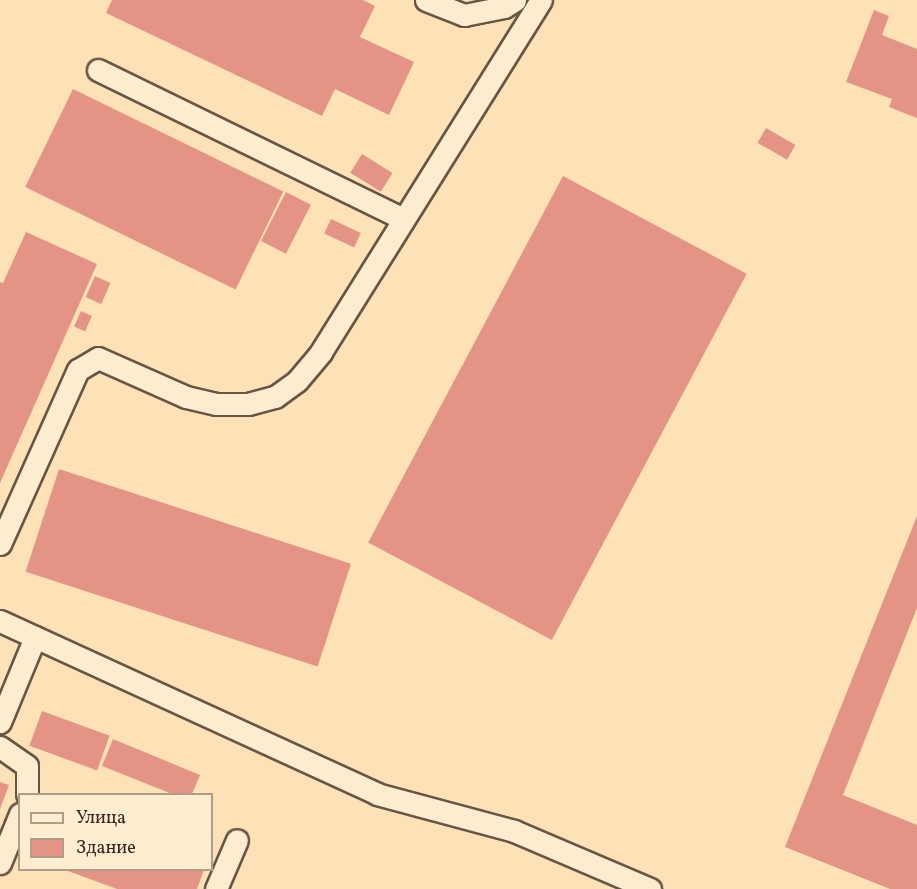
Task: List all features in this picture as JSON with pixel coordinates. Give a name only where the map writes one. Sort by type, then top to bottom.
[{"type":"lane","points":[[426,0],[464,15],[504,7],[514,0]]},
{"type":"lane","points":[[0,544],[78,370],[98,358],[196,399],[248,404],[275,397],[297,381],[321,352],[541,0]]},
{"type":"lane","points":[[98,70],[404,219]]},
{"type":"lane","points":[[0,621],[377,794],[514,831],[650,889]]},
{"type":"lane","points":[[0,722],[35,637]]},
{"type":"lane","points":[[0,747],[27,766],[27,793]]},
{"type":"lane","points":[[0,861],[18,819]]},
{"type":"lane","points":[[216,889],[237,840]]},
{"type":"building","points":[[112,0],[363,0],[375,6],[360,37],[414,62],[389,115],[335,89],[322,116],[106,13]]},
{"type":"building","points":[[874,10],[889,16],[882,35],[917,49],[917,118],[889,107],[892,99],[846,82]]},
{"type":"building","points":[[73,89],[283,192],[236,290],[25,187]]},
{"type":"building","points":[[766,128],[795,145],[787,160],[758,143]]},
{"type":"building","points":[[362,154],[393,173],[381,192],[350,173]]},
{"type":"building","points":[[563,176],[747,274],[552,640],[368,542]]},
{"type":"building","points":[[286,192],[311,205],[286,254],[261,241]]},
{"type":"building","points":[[331,219],[361,233],[354,247],[324,234]]},
{"type":"building","points":[[26,232],[97,264],[0,483],[0,282],[3,283]]},
{"type":"building","points":[[95,276],[111,283],[101,304],[86,297]]},
{"type":"building","points":[[81,311],[92,316],[85,331],[74,327]]},
{"type":"building","points":[[59,469],[351,564],[318,667],[26,572]]},
{"type":"building","points":[[917,516],[917,608],[843,795],[917,825],[917,889],[890,889],[785,847]]},
{"type":"building","points":[[42,711],[110,736],[97,770],[29,746]]},
{"type":"building","points":[[113,739],[200,775],[192,793],[170,793],[102,766]]},
{"type":"building","points":[[0,782],[9,785],[0,809]]},
{"type":"building","points":[[68,871],[204,871],[197,889],[117,889]]}]
